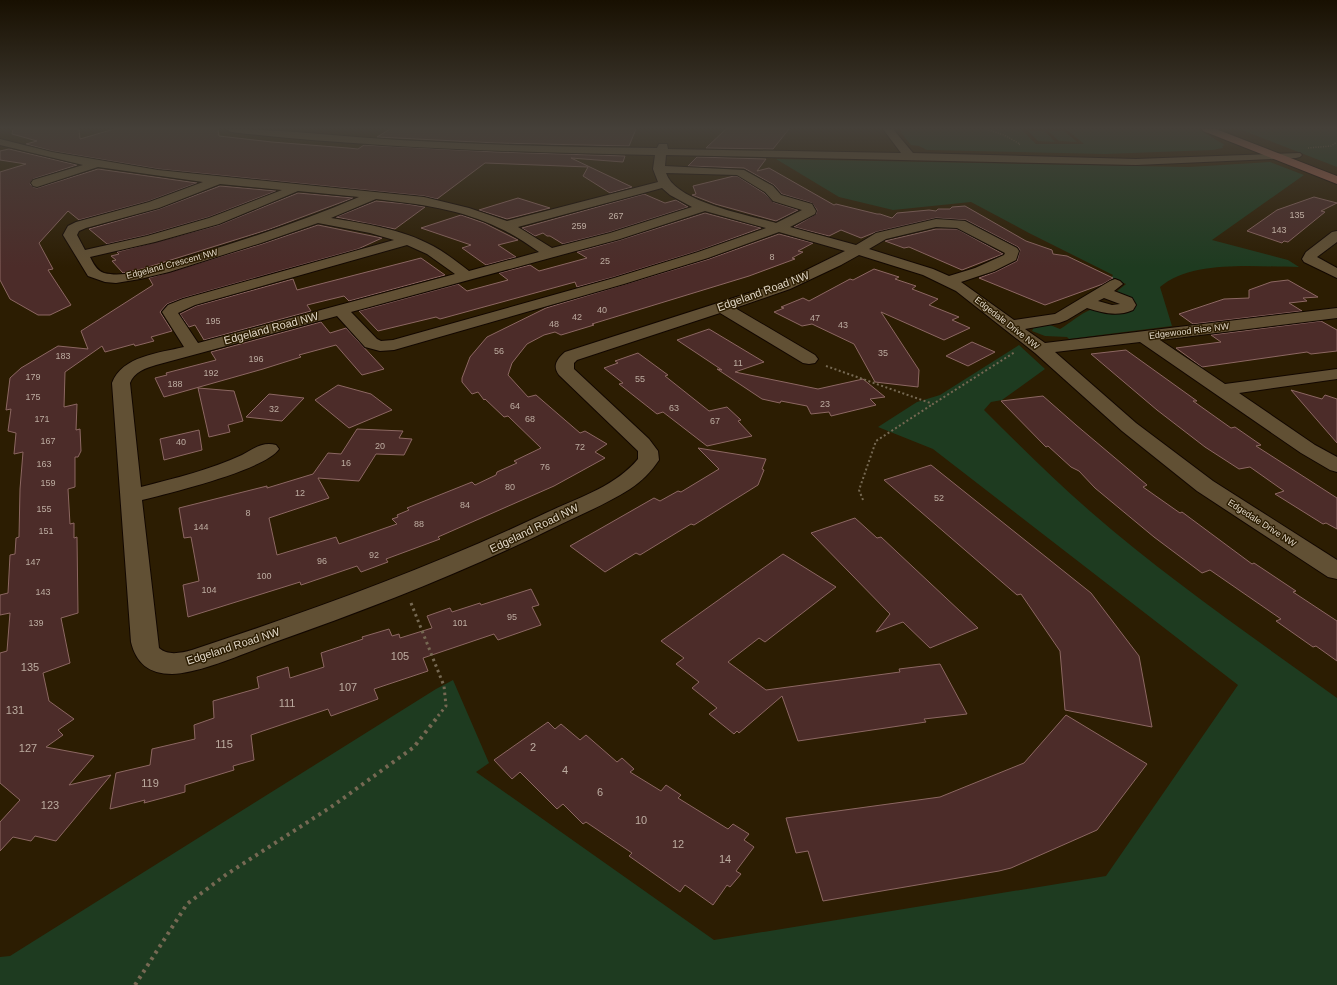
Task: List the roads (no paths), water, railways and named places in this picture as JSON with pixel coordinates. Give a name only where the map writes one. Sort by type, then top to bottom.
[{"type":"main road","points":[[1326,175],[1337,180]]},
{"type":"street","points":[[37,183],[62,175]]},
{"type":"street","points":[[175,175],[218,181],[375,195],[424,201],[458,208],[505,226],[551,254]]},
{"type":"street","points":[[505,226],[662,176],[678,175]]},
{"type":"street","points":[[745,175],[769,189],[777,198]]},
{"type":"street","name":"Edgedale Drive NW","points":[[662,176],[682,197],[704,207],[908,264],[949,281],[961,288],[1041,349],[1129,427],[1205,486],[1337,571]]},
{"type":"street","name":"Edgeland Crescent NW","points":[[218,181],[171,200],[77,227],[71,231],[70,235],[92,273],[105,278],[130,276],[245,244],[318,219],[375,195]]},
{"type":"street","points":[[340,310],[371,343],[380,346],[394,345],[655,270],[758,237],[779,228],[810,210],[807,207],[777,198],[760,195],[743,188],[755,181]]},
{"type":"street","points":[[82,255],[150,240],[214,221],[298,188]]},
{"type":"street","name":"Edgeland Road NW","points":[[704,207],[626,233],[551,254],[194,349],[136,366],[122,377],[121,383],[145,651],[152,659],[167,663],[180,663],[194,660],[332,613],[463,562],[528,532],[612,489],[643,469],[649,460],[648,451],[642,443],[565,371],[565,360],[580,352],[785,286],[836,262],[881,236],[902,230],[936,223],[952,222],[960,224],[1012,251],[1011,257],[974,275],[949,281]]},
{"type":"street","points":[[318,219],[376,230],[408,240],[432,252],[466,276]]},
{"type":"street","points":[[1337,235],[1311,255],[1309,259],[1337,274]]},
{"type":"street","points":[[194,349],[170,312],[174,308],[189,302],[408,240]]},
{"type":"street","points":[[1010,326],[1053,320],[1109,288],[1127,302],[1127,307],[1112,309],[1085,302]]},
{"type":"street","points":[[722,307],[809,360]]},
{"type":"street","name":"Edgewood Rise NW","points":[[1041,349],[1337,313]]},
{"type":"street","points":[[1143,336],[1308,449],[1337,466]]},
{"type":"street","points":[[1220,390],[1337,374]]},
{"type":"street","points":[[131,496],[204,477],[245,461],[269,449]]}]
